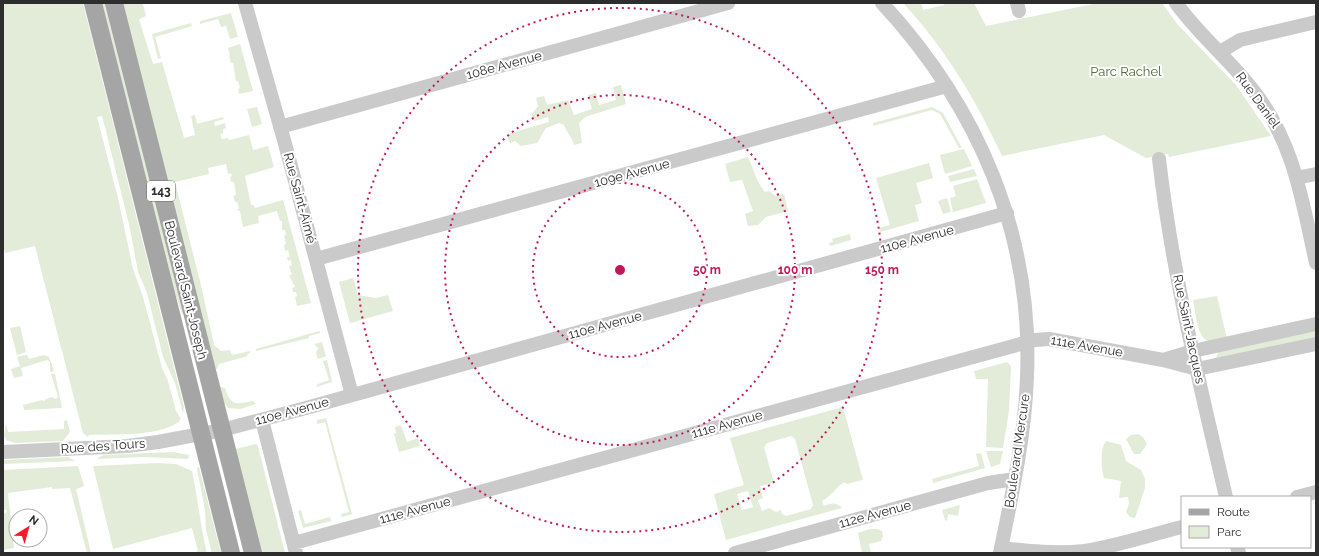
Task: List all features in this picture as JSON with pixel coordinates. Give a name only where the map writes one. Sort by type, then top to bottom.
[{"type":"main road","name":"Boulevard Saint-Joseph","points":[[93,3],[232,553]]},
{"type":"main road","name":"Boulevard Saint-Joseph","points":[[114,3],[253,553]]},
{"type":"street","name":"Rue Saint-Aimé","points":[[244,3],[280,127],[352,395]]},
{"type":"street","name":"108e Avenue","points":[[280,127],[728,3]]},
{"type":"street","name":"Boulevard Mercure","points":[[882,3],[916,42],[947,86],[973,130],[992,170],[1007,214],[1019,262],[1027,341],[1025,411],[1015,479],[1000,551]]},
{"type":"street","name":"Rue Daniel","points":[[1176,3],[1247,82],[1272,116],[1284,140],[1296,178],[1316,263]]},
{"type":"street","points":[[1220,52],[1240,40],[1316,22]]},
{"type":"street","name":"109e Avenue","points":[[316,259],[947,86]]},
{"type":"street","name":"Rue Saint-Jacques","points":[[1158,159],[1166,221],[1193,351],[1226,496]]},
{"type":"street","points":[[1296,178],[1316,174]]},
{"type":"street","name":"110e Avenue","points":[[202,434],[262,420],[1007,214]]},
{"type":"street","name":"111e Avenue","points":[[1163,360],[1193,351],[1316,324]]},
{"type":"street","name":"111e Avenue","points":[[295,548],[1027,341],[1049,339],[1163,360],[1197,369],[1316,344]]},
{"type":"street","points":[[262,420],[295,548]]},
{"type":"street","name":"Rue des Tours","points":[[3,452],[128,446],[202,434]]},
{"type":"street","name":"112e Avenue","points":[[735,553],[988,483],[1015,479]]},
{"type":"street","points":[[1301,496],[1316,492]]},
{"type":"street","points":[[1000,551],[1082,551],[1106,547],[1181,527]]},
{"type":"green space","points":[[3,3],[83,3],[184,407],[183,414],[175,383],[163,357],[147,293],[138,272],[130,229],[102,116],[97,117],[118,198],[133,269],[143,297],[162,368],[168,381],[176,411],[181,419],[174,425],[164,429],[152,432],[89,435],[88,437],[83,433],[35,246],[5,253],[3,244]]},
{"type":"green space","points":[[100,3],[107,3],[185,312],[182,314],[167,269]]},
{"type":"green space","points":[[121,3],[147,3],[143,4],[146,16],[139,19],[153,64],[162,62],[184,138],[195,135],[191,116],[195,115],[197,124],[223,117],[224,119],[214,122],[215,126],[225,123],[226,128],[223,129],[223,133],[220,134],[222,139],[228,138],[229,140],[249,135],[253,150],[268,146],[274,167],[245,176],[251,205],[254,205],[255,208],[283,200],[311,303],[297,306],[295,297],[297,296],[296,292],[293,292],[292,288],[295,287],[289,275],[292,275],[289,266],[292,265],[291,260],[288,261],[287,257],[290,257],[288,250],[285,251],[284,245],[286,244],[284,235],[286,235],[285,230],[282,230],[282,221],[280,221],[277,211],[258,216],[259,223],[243,227],[240,211],[237,210],[239,208],[233,196],[236,195],[234,182],[231,182],[230,177],[232,176],[231,173],[228,174],[226,164],[208,168],[209,174],[175,182],[201,285],[214,345],[221,351],[230,350],[232,355],[250,351],[250,353],[247,354],[248,356],[219,364],[217,369],[215,369]]},
{"type":"green space","name":"Parc Rachel","points":[[903,3],[921,3],[923,10],[944,5],[944,3],[974,3],[986,26],[1098,3],[1162,3],[1178,25],[1236,85],[1271,136],[1169,157],[1168,154],[1146,158],[1104,135],[1002,156],[970,95],[946,56],[933,38]]},
{"type":"green space","points":[[231,13],[238,37],[230,39],[226,26],[221,27],[218,19],[200,24],[200,21]]},
{"type":"green space","points":[[191,23],[192,26],[155,37],[161,58],[158,59],[152,34]]},
{"type":"green space","points":[[240,44],[253,91],[239,94],[238,89],[240,88],[238,81],[236,81],[233,63],[231,63],[228,48]]},
{"type":"green space","points":[[621,85],[626,104],[585,117],[579,123],[582,143],[574,145],[564,125],[559,123],[546,128],[537,143],[521,146],[515,141],[510,143],[508,140],[508,136],[511,133],[549,122],[548,117],[535,121],[532,119],[532,114],[538,106],[536,98],[544,96],[547,105],[568,100],[574,115],[592,109],[588,95],[596,93],[599,105],[616,100],[613,87]]},
{"type":"green space","points":[[257,107],[262,124],[252,127],[247,109]]},
{"type":"green space","points":[[932,107],[943,113],[962,148],[959,148],[940,114],[932,110],[873,126],[873,123]]},
{"type":"green space","points":[[964,149],[972,166],[945,174],[940,155]]},
{"type":"green space","points":[[748,157],[757,180],[762,188],[765,192],[769,191],[775,196],[784,194],[788,211],[766,217],[758,225],[748,226],[745,214],[753,211],[742,180],[730,182],[725,164]]},
{"type":"green space","points":[[929,163],[933,178],[916,183],[922,203],[915,205],[919,221],[880,232],[879,228],[890,225],[876,178]]},
{"type":"green space","points":[[974,169],[977,176],[950,182],[948,176]]},
{"type":"green space","points":[[977,179],[986,203],[953,212],[950,198],[956,196],[953,186]]},
{"type":"green space","points":[[947,198],[951,212],[943,214],[938,201]]},
{"type":"green space","points":[[850,234],[851,240],[830,246],[829,243],[833,242],[832,239]]},
{"type":"green space","points":[[353,278],[358,295],[376,298],[388,295],[393,311],[350,323],[339,282]]},
{"type":"green space","points":[[1217,296],[1227,339],[1211,342],[1202,336],[1196,318],[1193,300]]},
{"type":"green space","points":[[20,326],[26,352],[17,355],[10,328]]},
{"type":"green space","points":[[319,331],[320,333],[309,336],[309,338],[256,351],[256,349]]},
{"type":"green space","points":[[1315,331],[1316,337],[1314,338],[1218,358],[1216,357],[1219,351]]},
{"type":"green space","points":[[322,342],[326,356],[318,359],[316,353],[318,348],[314,344]]},
{"type":"green space","points":[[27,355],[29,359],[44,355],[49,357],[54,371],[50,372],[50,362],[47,360],[21,368],[23,376],[14,378],[11,369],[20,366],[17,357]]},
{"type":"green space","points":[[327,360],[332,382],[316,387],[318,384],[329,380],[323,361]]},
{"type":"green space","points":[[1007,362],[1011,366],[1009,411],[1003,448],[986,447],[988,379],[976,379],[974,371]]},
{"type":"green space","points":[[51,374],[55,374],[62,408],[24,410],[23,405],[42,400],[44,401],[52,397],[55,399],[58,397]]},
{"type":"green space","points":[[218,386],[225,388],[227,394],[235,403],[253,401],[256,404],[240,409],[228,408],[225,404],[223,404]]},
{"type":"green space","points":[[843,407],[863,480],[847,484],[844,482],[822,501],[824,506],[833,504],[842,508],[726,540],[714,494],[744,485],[730,438]],"holes":[[[791,436],[795,439],[813,505],[811,509],[786,516],[782,514],[781,510],[776,512],[769,508],[762,511],[758,500],[763,498],[760,486],[774,483],[764,447],[767,443]],[[748,491],[753,507],[742,510],[737,494]]]},
{"type":"green space","points":[[326,418],[352,514],[342,517],[341,514],[349,512],[325,422],[317,424],[317,420]]},
{"type":"green space","points":[[67,420],[70,432],[63,441],[15,443],[6,440],[4,436],[6,423],[8,432],[64,429],[64,421]]},
{"type":"green space","points":[[401,425],[407,442],[418,438],[420,446],[399,452],[394,434],[396,433],[395,427]]},
{"type":"green space","points":[[1138,434],[1143,437],[1147,444],[1140,454],[1134,454],[1126,439],[1131,435]]},
{"type":"green space","points":[[1106,441],[1121,445],[1126,461],[1141,470],[1145,479],[1145,488],[1135,518],[1130,517],[1126,512],[1129,503],[1128,497],[1119,498],[1121,481],[1104,478],[1102,459],[1104,444]]},
{"type":"green space","points":[[256,444],[258,446],[285,553],[260,553],[235,449]]},
{"type":"green space","points":[[986,451],[1003,451],[1000,464],[991,467]]},
{"type":"green space","points":[[173,452],[189,455],[188,459],[145,457],[97,459],[103,455]]},
{"type":"green space","points":[[981,453],[985,468],[933,483],[932,479],[979,466],[976,454]]},
{"type":"green space","points":[[68,457],[75,461],[3,464],[3,460]]},
{"type":"green space","points":[[158,463],[176,464],[192,471],[207,553],[192,553],[198,551],[192,528],[113,549],[93,466]]},
{"type":"green space","points":[[78,466],[84,486],[76,489],[91,553],[87,553],[70,488],[52,489],[52,487],[8,493],[10,508],[8,508],[8,548],[14,548],[3,550],[3,515],[7,511],[5,509],[3,512],[3,470]]},
{"type":"green space","points":[[198,467],[221,553],[212,553],[206,530],[205,510],[197,469]]},
{"type":"green space","points":[[960,505],[958,516],[948,514],[947,521],[945,520],[942,510]]},
{"type":"green space","points":[[301,510],[305,524],[330,517],[331,521],[303,528],[298,511]]},
{"type":"green space","points":[[870,529],[878,529],[882,531],[883,536],[881,541],[869,544],[871,553],[862,553],[858,533]]}]
